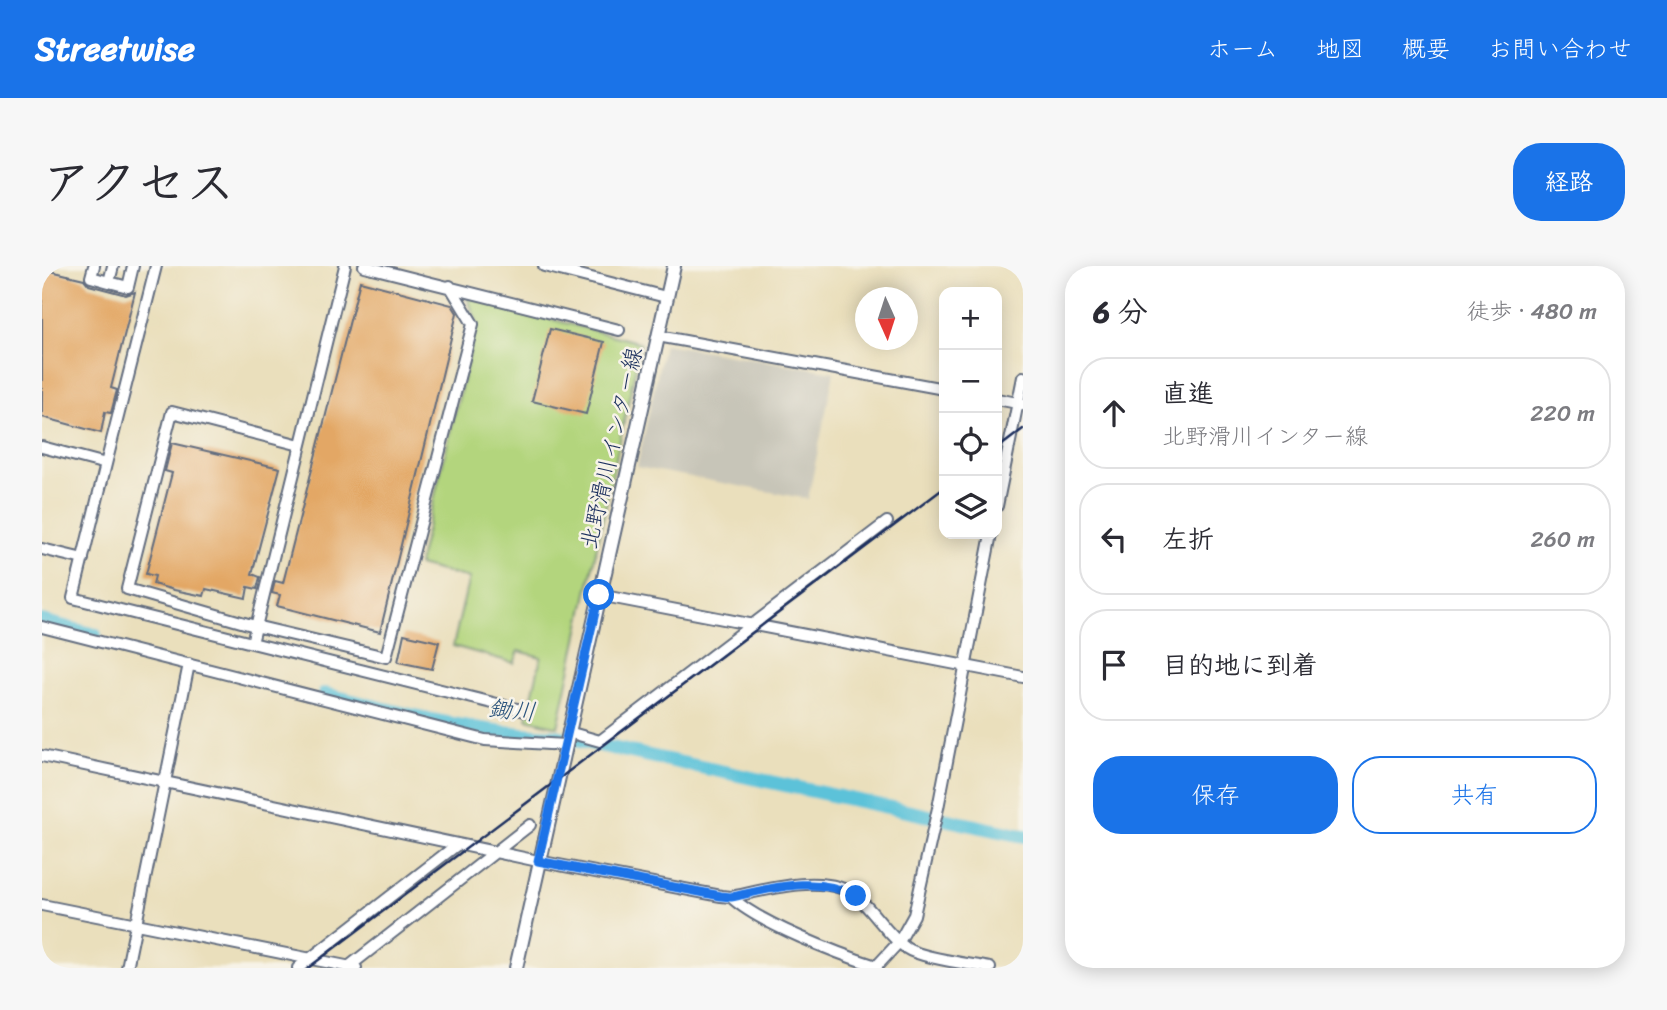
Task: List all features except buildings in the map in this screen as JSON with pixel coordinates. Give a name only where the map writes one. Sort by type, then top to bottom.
[{"type":"main road","name":"北野滑川インター線","points":[[516,968],[674,266]]},
{"type":"street","points":[[94,266],[91,277],[128,287],[133,266]]},
{"type":"street","points":[[109,282],[113,266]]},
{"type":"street","points":[[156,266],[73,598],[524,711]]},
{"type":"street","points":[[252,643],[345,266]]},
{"type":"street","points":[[364,266],[619,330]]},
{"type":"street","points":[[544,266],[666,297]]},
{"type":"street","points":[[300,445],[172,412],[127,589],[255,626],[386,657],[473,324],[450,286]]},
{"type":"street","points":[[658,336],[939,388]]},
{"type":"street","points":[[1002,484],[1020,404],[1023,377]]},
{"type":"street","points":[[1002,400],[1020,404]]},
{"type":"street","points":[[42,447],[106,464]]},
{"type":"street","points":[[42,627],[485,740],[600,741],[887,522]]},
{"type":"street","points":[[731,897],[757,915],[876,967],[899,942],[914,915],[990,539]]},
{"type":"street","points":[[42,549],[83,559]]},
{"type":"street","points":[[599,595],[1023,677]]},
{"type":"street","points":[[127,968],[190,664]]},
{"type":"street","points":[[42,756],[497,853],[731,897],[796,884],[840,888],[856,896],[899,942],[913,952],[990,968]]},
{"type":"street","points":[[42,905],[351,967],[530,825]]},
{"type":"street","points":[[298,968],[458,844]]},
{"type":"shaded area","points":[[664,344],[834,372],[808,499],[637,467]]},
{"type":"green space","points":[[467,297],[641,343],[558,727],[527,719],[541,657],[519,651],[514,663],[453,646],[469,578],[418,565],[477,322]]},
{"type":"waterway","name":"鋤川","points":[[42,621],[95,635]]},
{"type":"waterway","name":"鋤川","points":[[325,694],[468,727],[556,736],[1023,836]]},
{"type":"railway","points":[[1002,445],[1023,429]]},
{"type":"railway","points":[[308,968],[939,492]]},
{"type":"route","points":[[599,595],[538,861],[721,896],[731,897],[796,884],[840,888],[856,896]]}]
